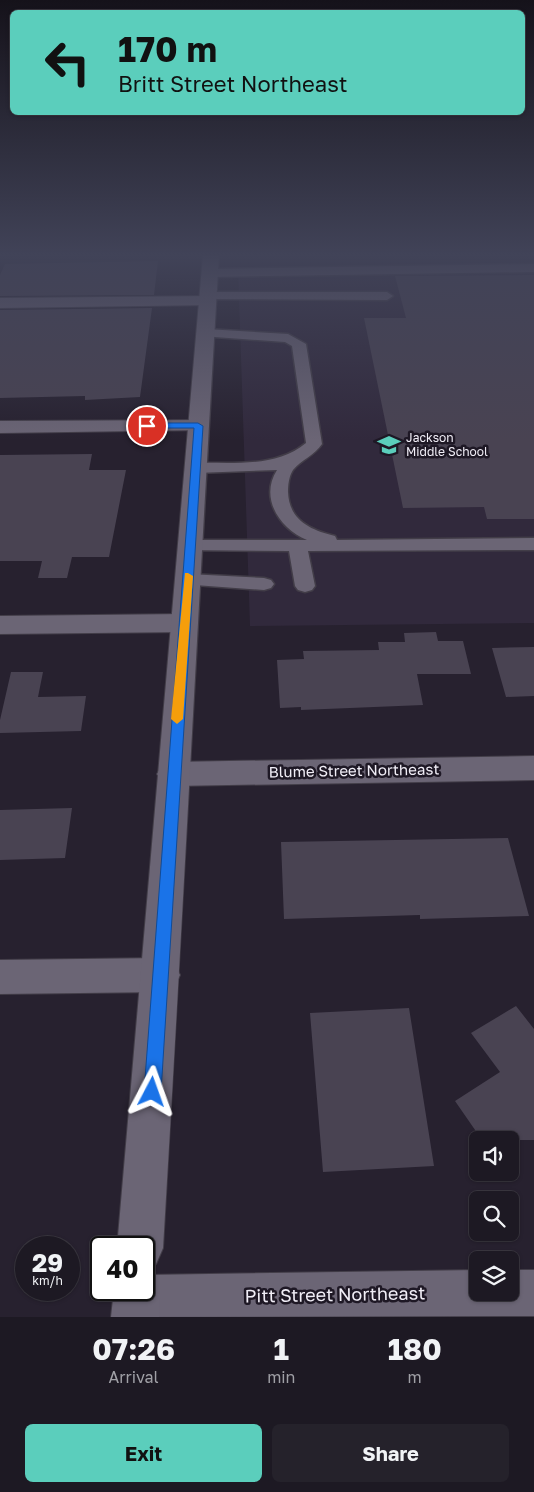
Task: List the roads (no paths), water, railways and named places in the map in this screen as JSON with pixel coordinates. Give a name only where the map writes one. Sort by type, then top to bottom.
[{"type":"street","points":[[141,1236],[162,975],[173,774],[207,316]]},
{"type":"street","points":[[0,427],[198,426]]},
{"type":"street","points":[[0,625],[185,623]]},
{"type":"street","name":"Blume Street Northeast","points":[[173,774],[534,768]]},
{"type":"street","points":[[0,977],[162,975]]},
{"type":"street","name":"Pitt Street Northeast","points":[[136,1302],[534,1292]]},
{"type":"lane","points":[[206,333],[288,338],[299,344],[314,444],[287,466],[281,477],[280,499],[284,512],[290,522],[301,530],[342,545]]},
{"type":"lane","points":[[196,468],[272,466],[299,457]]},
{"type":"lane","points":[[190,546],[534,544]]},
{"type":"lane","points":[[297,545],[305,586]]},
{"type":"lane","points":[[188,580],[264,584]]},
{"type":"place","name":"Jackson Middle School","points":[[389,445]]}]
